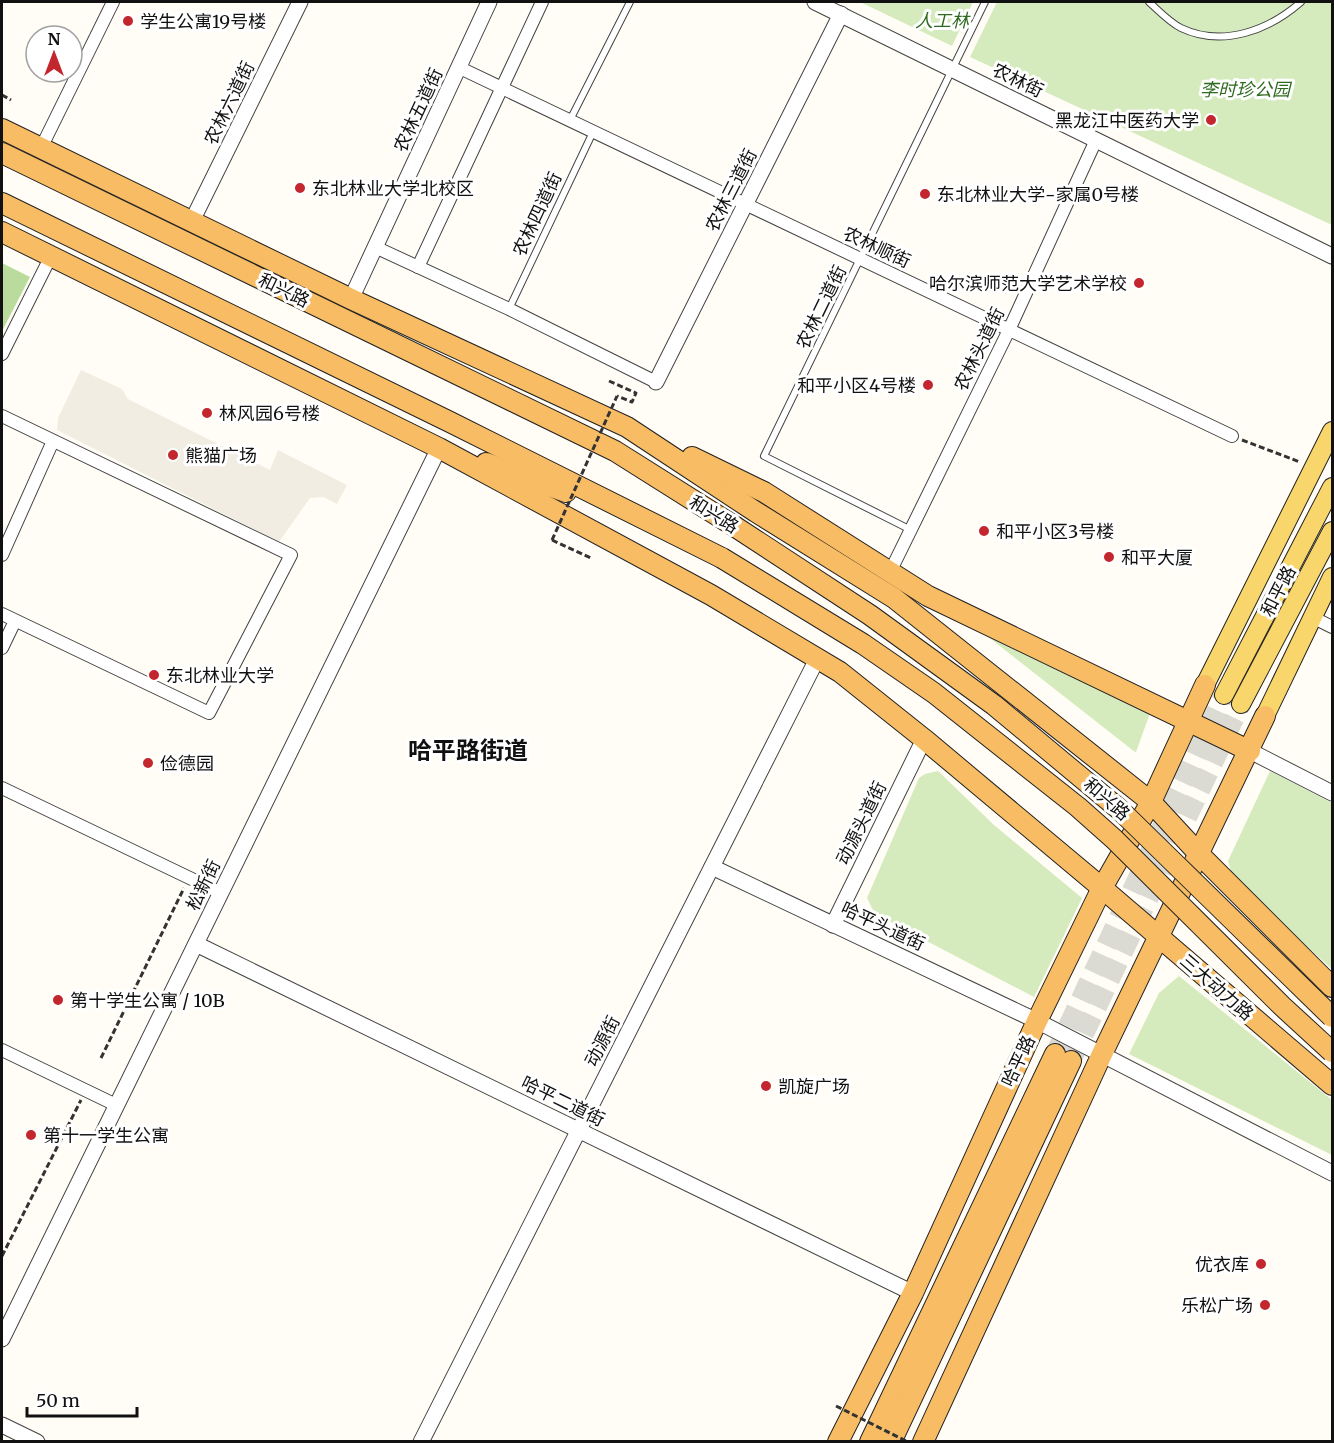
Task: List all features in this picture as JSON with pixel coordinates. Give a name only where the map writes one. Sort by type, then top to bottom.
[{"type":"highway","name":"和兴路","points":[[2,129],[351,299],[765,492],[928,596],[1250,751]]},
{"type":"highway","name":"和兴路","points":[[2,153],[615,451],[734,526],[870,615],[1003,712],[1119,809],[1332,1017]]},
{"type":"highway","points":[[2,202],[662,527],[722,558],[863,644],[934,693],[1078,807],[1114,839],[1282,1006],[1332,1052]]},
{"type":"highway","points":[[2,232],[439,448],[711,595],[840,672],[1102,888]]},
{"type":"highway","points":[[485,361],[615,451]]},
{"type":"highway","name":"和兴路","points":[[627,427],[756,512],[894,598],[1151,802]]},
{"type":"highway","points":[[419,438],[662,527]]},
{"type":"highway","name":"哈平路","points":[[838,1442],[913,1293],[1037,1021],[1102,888],[1151,802],[1205,684]]},
{"type":"highway","points":[[923,1442],[1102,1054],[1265,716]]},
{"type":"highway","points":[[1151,802],[1199,854],[1332,987]]},
{"type":"highway","name":"三大动力路","points":[[1102,888],[1332,1085]]},
{"type":"highway","name":"哈平路","points":[[870,1442],[1063,1058],[891,1442]]},
{"type":"highway","points":[[908,1442],[956,1372]]},
{"type":"main road","points":[[1205,684],[1316,467],[1332,431]]},
{"type":"main road","name":"和平路","points":[[1224,695],[1332,487]]},
{"type":"main road","name":"和平路","points":[[1241,704],[1332,531]]},
{"type":"main road","points":[[1265,716],[1332,577]]},
{"type":"street","points":[[40,148],[113,2]]},
{"type":"street","name":"农林六道街","points":[[192,221],[300,2]]},
{"type":"street","name":"农林五道街","points":[[351,299],[489,2]]},
{"type":"street","points":[[418,267],[542,2]]},
{"type":"street","name":"农林街","points":[[815,2],[1332,256]]},
{"type":"street","name":"农林三道街","points":[[656,382],[841,14]]},
{"type":"street","name":"农林顺街","points":[[460,68],[1232,436]]},
{"type":"street","name":"农林头道街","points":[[890,572],[1009,330],[1096,140]]},
{"type":"street","points":[[375,247],[509,309],[656,382]]},
{"type":"street","points":[[2,354],[5,339],[51,256]]},
{"type":"street","points":[[2,416],[291,555],[209,713],[2,614]]},
{"type":"street","points":[[2,555],[53,441]]},
{"type":"street","name":"松新街","points":[[2,1339],[439,448]]},
{"type":"street","points":[[1312,617],[1332,627]]},
{"type":"street","points":[[2,648],[15,621]]},
{"type":"street","name":"动源街","points":[[421,1442],[818,659]]},
{"type":"street","name":"动源头道街","points":[[833,925],[924,739]]},
{"type":"street","points":[[1250,751],[1332,793]]},
{"type":"street","points":[[2,788],[221,893]]},
{"type":"street","name":"哈平头道街","points":[[712,867],[1037,1021],[1332,1173]]},
{"type":"street","name":"哈平二道街","points":[[196,944],[913,1293]]},
{"type":"street","points":[[2,1050],[116,1105]]},
{"type":"street","points":[[2,1425],[37,1442]]},
{"type":"lane","points":[[570,120],[630,2]]},
{"type":"lane","name":"农林二道街","points":[[910,531],[764,456],[985,2]]},
{"type":"lane","points":[[1149,2],[1182,28],[1210,36],[1239,36],[1265,27],[1287,14],[1301,2]]},
{"type":"lane","name":"农林四道街","points":[[509,309],[593,132]]},
{"type":"path","points":[[2,95],[11,100]]},
{"type":"path","points":[[591,558],[552,540],[617,396],[632,402],[636,393],[609,381]]},
{"type":"path","points":[[1232,436],[1316,467]]},
{"type":"path","points":[[101,1058],[189,878]]},
{"type":"path","points":[[2,1256],[86,1090]]},
{"type":"path","points":[[836,1406],[908,1442]]},
{"type":"green space","name":"人工林","points":[[860,2],[973,2],[952,46]]},
{"type":"green space","name":"李时珍公园","points":[[997,2],[1332,2],[1332,225],[970,57]]},
{"type":"green space","points":[[2,263],[30,277],[2,331]]},
{"type":"green space","points":[[955,611],[1153,705],[1136,752],[1135,752]]},
{"type":"green space","points":[[938,771],[994,825],[1082,898],[1034,997],[875,914],[867,898],[919,778]]},
{"type":"green space","points":[[1270,771],[1332,803],[1332,969],[1234,881],[1228,861]]},
{"type":"green space","points":[[1179,976],[1332,1100],[1332,1155],[1129,1054],[1159,993]]},
{"type":"shaded area","name":"熊猫广场","points":[[81,370],[122,389],[128,399],[270,470],[278,450],[347,485],[337,504],[323,497],[310,498],[279,542],[57,430],[58,418]]},
{"type":"tunnel","points":[[1055,1054],[1224,695]]},
{"type":"tunnel","points":[[1071,1061],[1241,704]]},
{"type":"place","name":"学生公寓19号楼","points":[[128,21]]},
{"type":"place","name":"黑龙江中医药大学","points":[[1211,120]]},
{"type":"place","name":"东北林业大学北校区","points":[[300,188]]},
{"type":"place","name":"东北林业大学-家属0号楼","points":[[925,194]]},
{"type":"place","name":"哈尔滨师范大学艺术学校","points":[[1139,283]]},
{"type":"place","name":"和平小区4号楼","points":[[928,385]]},
{"type":"place","name":"林风园6号楼","points":[[207,413]]},
{"type":"place","name":"熊猫广场","points":[[173,455]]},
{"type":"place","name":"和平小区3号楼","points":[[984,531]]},
{"type":"place","name":"和平大厦","points":[[1109,557]]},
{"type":"place","name":"东北林业大学","points":[[154,675]]},
{"type":"place","name":"俭德园","points":[[148,763]]},
{"type":"place","name":"第十学生公寓 / 10B","points":[[58,1000]]},
{"type":"place","name":"凯旋广场","points":[[766,1086]]},
{"type":"place","name":"第十一学生公寓","points":[[31,1135]]},
{"type":"place","name":"优衣库","points":[[1261,1264]]},
{"type":"place","name":"乐松广场","points":[[1265,1305]]},
{"type":"district","name":"哈平路街道","points":[[468,750]]}]
